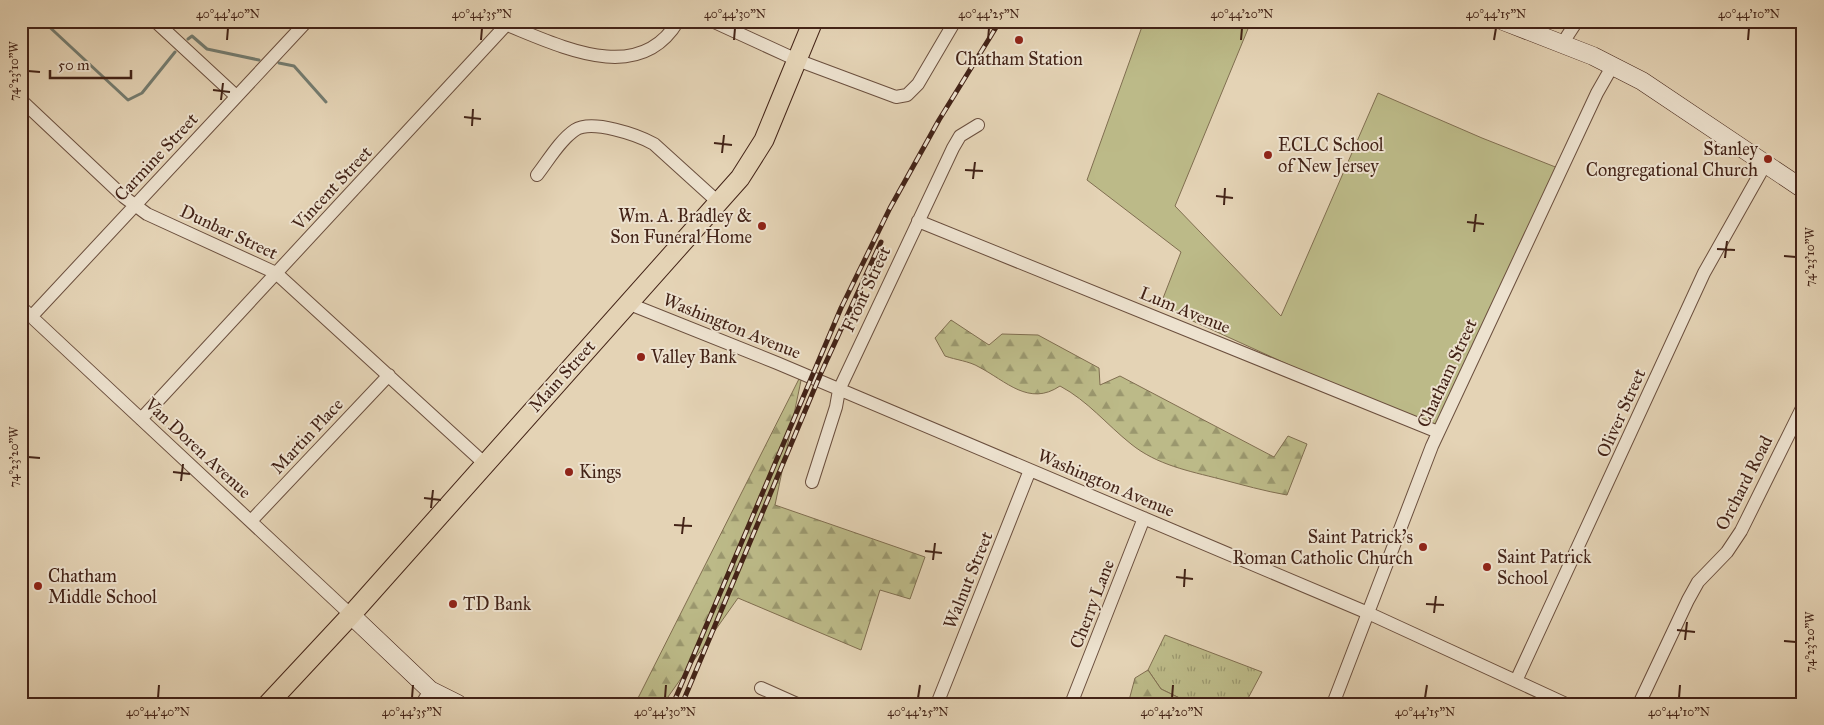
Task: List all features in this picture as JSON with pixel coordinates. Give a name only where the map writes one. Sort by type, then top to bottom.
[{"type":"main road","name":"Main Street","points":[[268,704],[350,615],[718,202],[753,160],[764,140],[813,21]]},
{"type":"main road","points":[[1503,21],[1613,65],[1657,90],[1803,189]]},
{"type":"main road","points":[[350,615],[426,697],[458,704]]},
{"type":"street","points":[[156,21],[236,96]]},
{"type":"street","name":"Carmine Street","points":[[31,317],[307,21]]},
{"type":"street","points":[[502,23],[594,56],[616,58],[638,54],[651,48],[664,39],[678,21]]},
{"type":"street","points":[[712,21],[797,60],[896,96],[906,95],[918,84],[954,21]]},
{"type":"street","points":[[1562,44],[1577,21]]},
{"type":"street","name":"Vincent Street","points":[[141,418],[276,273],[502,23]]},
{"type":"street","name":"Chatham Street","points":[[1333,704],[1438,432],[1597,93],[1613,65]]},
{"type":"street","name":"Dunbar Street","points":[[21,100],[147,214],[276,273],[484,463]]},
{"type":"street","name":"Front Street","points":[[812,482],[836,407],[839,390],[960,136],[978,125]]},
{"type":"street","points":[[537,175],[570,134],[584,126],[596,127],[642,138],[654,144],[718,202]]},
{"type":"street","name":"Oliver Street","points":[[1516,681],[1704,273],[1766,163]]},
{"type":"street","name":"Lum Avenue","points":[[918,221],[1438,432]]},
{"type":"street","name":"Washington Avenue","points":[[627,303],[839,390],[1423,636],[1566,704]]},
{"type":"street","name":"Van Doren Avenue","points":[[21,307],[350,615]]},
{"type":"street","name":"Martin Place","points":[[251,521],[389,375]]},
{"type":"street","name":"Orchard Road","points":[[1639,704],[1688,600],[1698,582],[1727,552],[1741,531],[1803,406]]},
{"type":"street","name":"Walnut Street","points":[[937,704],[1030,470]]},
{"type":"street","name":"Cherry Lane","points":[[1071,704],[1144,518]]},
{"type":"street","points":[[761,688],[797,704]]},
{"type":"green space","points":[[1144,21],[1243,21],[1250,24],[1175,206],[1281,316],[1378,93],[1482,138],[1563,170],[1436,432],[1160,306],[1181,252],[1087,180]]},
{"type":"green space","points":[[951,320],[989,345],[1002,334],[1038,335],[1099,368],[1100,385],[1120,376],[1274,457],[1288,436],[1307,444],[1287,495],[1197,473],[1162,462],[1131,444],[1088,406],[1060,386],[1049,392],[1028,393],[1008,385],[975,365],[945,356],[935,338]]},
{"type":"green space","points":[[803,371],[775,505],[925,557],[910,599],[880,590],[861,650],[738,598],[663,704],[635,704]]},
{"type":"green space","points":[[1165,635],[1262,672],[1245,704],[1192,704],[1161,689],[1148,670]]},
{"type":"green space","points":[[1148,670],[1161,689],[1192,704],[1128,704],[1135,678]]},
{"type":"waterway","points":[[43,21],[128,100],[142,93],[175,52]]},
{"type":"waterway","points":[[188,39],[192,36],[207,49],[259,60]]},
{"type":"waterway","points":[[279,63],[294,66],[326,102]]},
{"type":"railway","points":[[673,704],[841,308],[890,208],[939,120],[1000,21]]},
{"type":"railway","points":[[682,704],[821,373],[881,242]]},
{"type":"place","name":"Chatham Station","points":[[1019,40]]},
{"type":"place","name":"ECLC School of New Jersey","points":[[1268,155]]},
{"type":"place","name":"Stanley Congregational Church","points":[[1768,159]]},
{"type":"place","name":"Wm. A. Bradley & Son Funeral Home","points":[[762,226]]},
{"type":"place","name":"Valley Bank","points":[[641,357]]},
{"type":"place","name":"Kings","points":[[569,472]]},
{"type":"place","name":"Saint Patrick's Roman Catholic Church","points":[[1423,547]]},
{"type":"place","name":"Saint Patrick School","points":[[1487,567]]},
{"type":"place","name":"Chatham Middle School","points":[[38,586]]},
{"type":"place","name":"TD Bank","points":[[453,604]]}]
